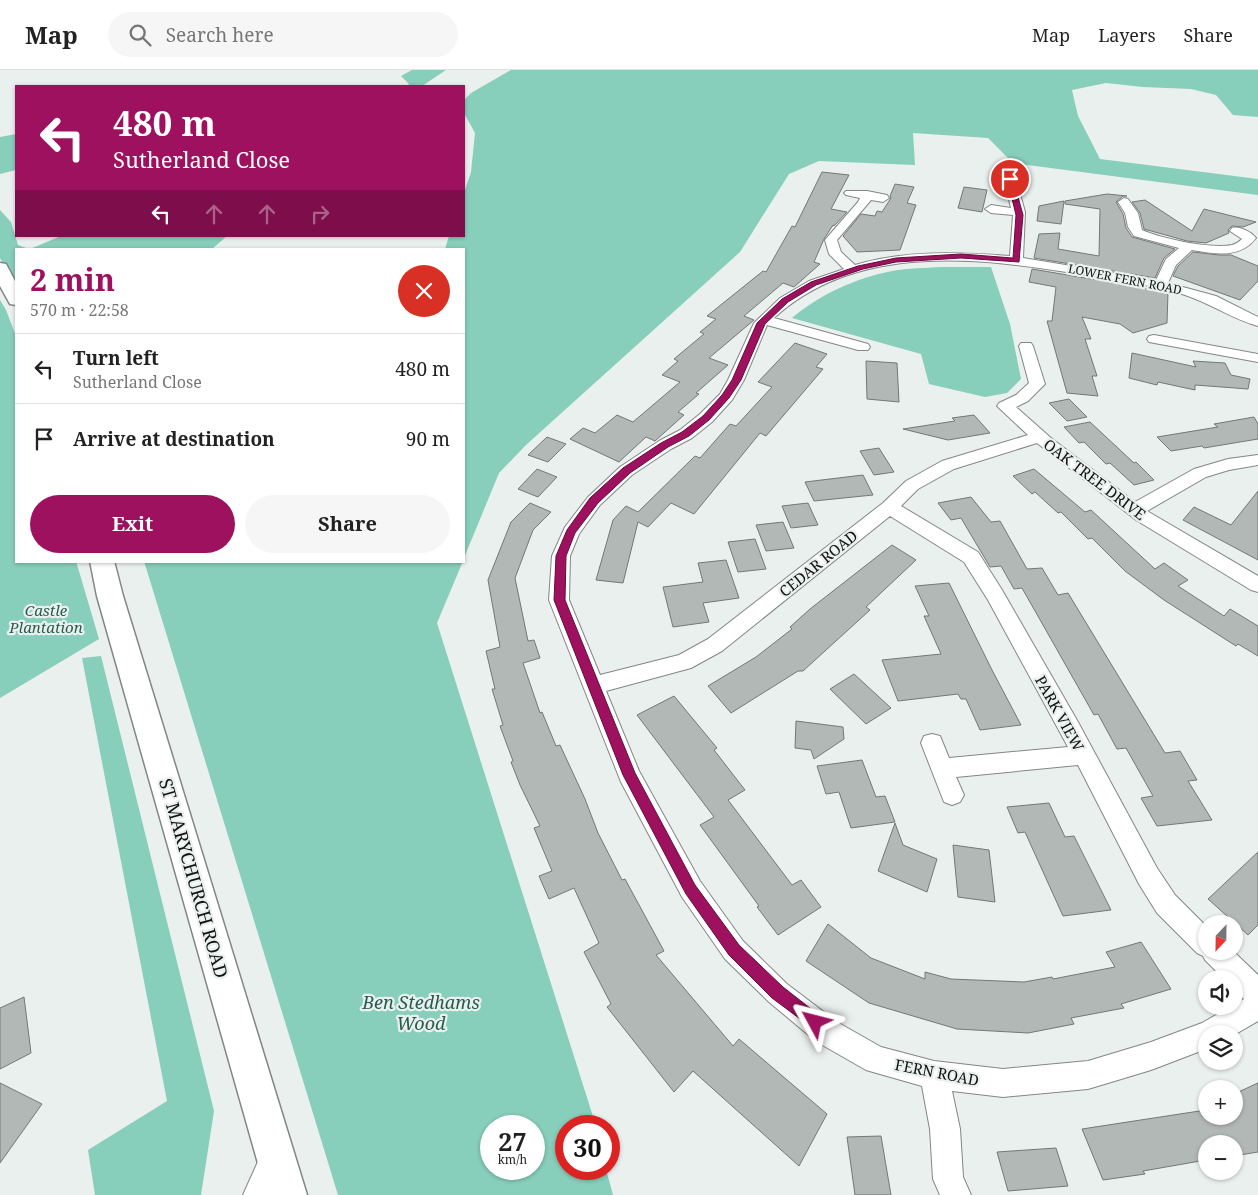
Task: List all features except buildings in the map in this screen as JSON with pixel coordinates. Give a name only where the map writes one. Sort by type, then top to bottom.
[{"type":"street","points":[[1010,179],[1019,212],[1016,260]]},
{"type":"street","points":[[850,192],[883,198]]},
{"type":"street","points":[[853,270],[835,254],[831,240],[864,203],[868,195]]},
{"type":"street","points":[[1122,206],[1132,214],[1133,227],[1139,233],[1158,240],[1210,249],[1238,249],[1254,238]]},
{"type":"street","points":[[991,209],[1019,212]]},
{"type":"street","points":[[1236,231],[1254,238]]},
{"type":"street","points":[[1161,285],[1164,270],[1174,258],[1190,246]]},
{"type":"street","name":"FERN ROAD","points":[[1016,260],[961,256],[896,260],[853,270],[814,284],[785,300],[765,320],[744,360],[736,380],[719,404],[706,418],[686,434],[626,470],[594,501],[570,532],[561,556],[560,600],[629,775],[690,889],[734,950],[778,993],[828,1032],[876,1060],[934,1075],[1003,1083],[1088,1075],[1151,1056],[1198,1038]]},
{"type":"street","name":"LOWER FERN ROAD","points":[[1016,260],[1161,285],[1211,299],[1258,322]]},
{"type":"street","points":[[0,268],[15,298]]},
{"type":"street","points":[[765,320],[851,349]]},
{"type":"street","points":[[1175,328],[1175,343]]},
{"type":"street","points":[[1154,339],[1258,358]]},
{"type":"street","name":"OAK TREE DRIVE","points":[[1026,346],[1037,384],[1022,398],[1005,406],[1040,437],[1134,510],[1258,585]]},
{"type":"street","name":"CEDAR ROAD","points":[[595,685],[684,662],[715,645],[889,507],[912,485],[948,464],[1040,437]]},
{"type":"street","points":[[1134,510],[1200,473],[1228,465],[1258,460]]},
{"type":"street","name":"PARK VIEW","points":[[889,507],[950,542],[971,557],[1083,754],[1157,890],[1166,904],[1198,936]]},
{"type":"street","name":"ST MARYCHURCH ROAD","points":[[103,563],[287,1195]]},
{"type":"street","points":[[932,743],[952,795]]},
{"type":"street","points":[[942,768],[1083,754]]},
{"type":"street","points":[[1223,960],[1258,994]]},
{"type":"street","name":"FERN ROAD","points":[[1224,1025],[1258,1006]]},
{"type":"street","points":[[934,1075],[945,1130],[948,1179],[956,1195]]},
{"type":"street","points":[[258,1195],[276,1157]]},
{"type":"green space","points":[[412,70],[446,70],[424,85],[408,85],[401,76]]},
{"type":"green space","points":[[511,70],[1258,70],[1258,117],[1233,115],[1216,95],[1191,89],[1106,83],[1072,90],[1078,116],[1100,159],[1258,179],[1258,195],[1013,163],[988,138],[913,133],[915,165],[819,161],[789,174],[740,252],[526,445],[499,473],[465,556],[465,248],[445,248],[449,237],[465,237],[465,190],[471,172],[475,133],[465,115],[465,99],[471,93]]},
{"type":"green space","points":[[15,134],[15,170],[0,174],[0,137]]},
{"type":"green space","points":[[0,210],[11,222],[18,245],[26,248],[15,248],[15,286],[0,258]]},
{"type":"green space","points":[[59,237],[226,237],[213,248],[32,248]]},
{"type":"green space","points":[[942,267],[991,267],[1010,324],[1021,379],[1007,393],[985,397],[929,384],[921,354],[792,318],[826,295],[865,278],[898,270]]},
{"type":"green space","name":"Castle Plantation","points":[[0,300],[15,333],[15,563],[77,563],[99,639],[0,698]]},
{"type":"green space","name":"Ben Stedhams Wood","points":[[145,563],[462,563],[437,623],[593,1115],[555,1115],[555,1180],[609,1180],[613,1195],[338,1195]]},
{"type":"green space","points":[[101,656],[214,1111],[201,1195],[95,1195],[88,1150],[167,1101],[82,658]]},
{"type":"route","points":[[815,1022],[778,993],[734,950],[690,889],[629,775],[587,664],[560,600],[561,556],[570,532],[594,501],[626,470],[686,434],[706,418],[726,396],[736,380],[761,323],[785,300],[814,284],[861,267],[896,260],[961,256],[1016,260],[1019,215],[1010,179]]}]
